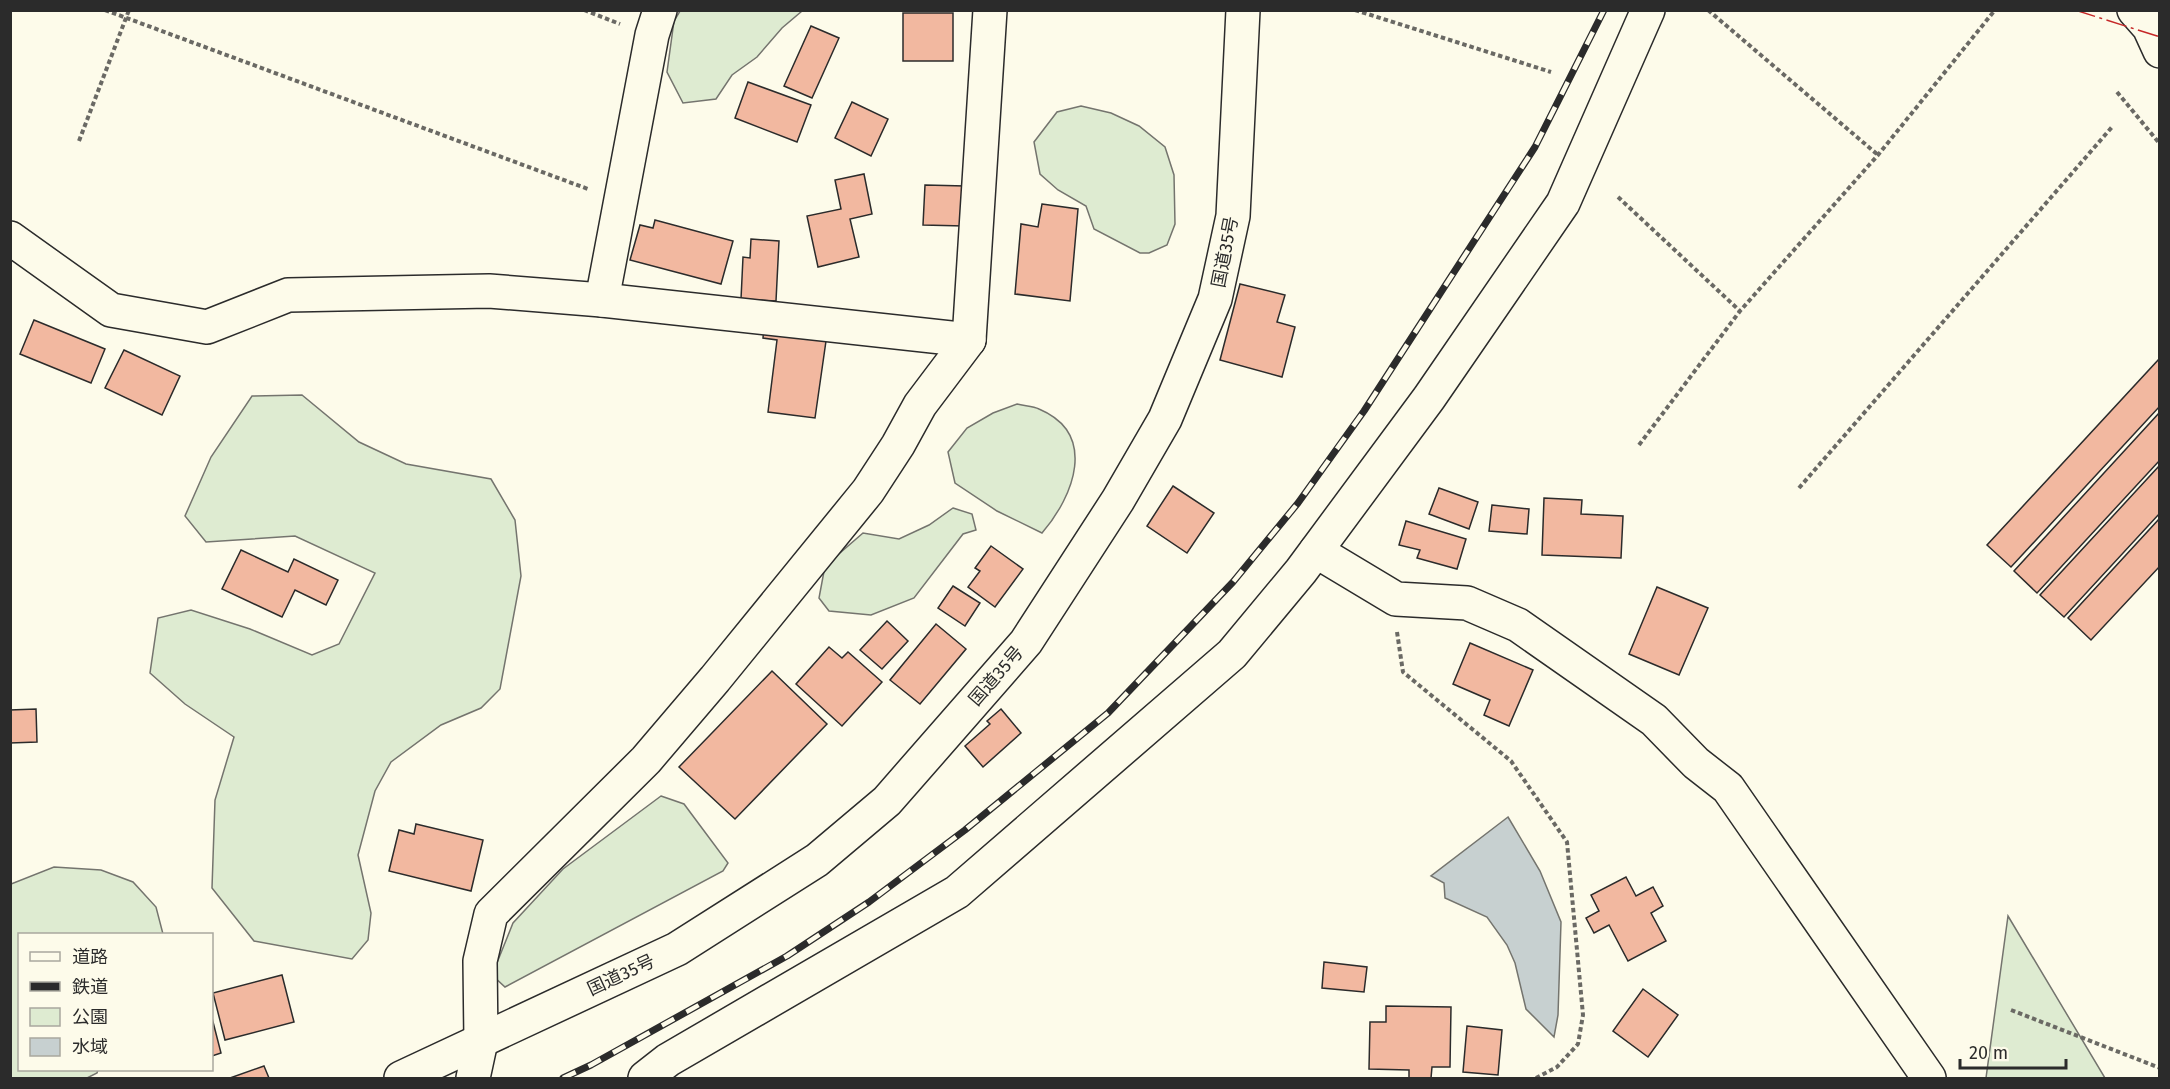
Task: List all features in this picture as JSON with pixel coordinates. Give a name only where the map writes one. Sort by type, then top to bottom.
[{"type":"main road","points":[[602,300],[652,35],[660,10]]},
{"type":"main road","points":[[473,1078],[481,1041],[480,961],[491,914],[646,760],[715,679],[868,491],[898,445],[920,405],[969,340],[990,10]]},
{"type":"main road","name":"国道35号","points":[[401,1078],[677,949],[817,860],[887,801],[1026,642],[1118,500],[1165,419],[1215,299],[1233,216],[1244,10]]},
{"type":"main road","points":[[645,1078],[668,1060],[957,892],[1233,654],[1316,550],[1429,398],[1563,203],[1648,10]]},
{"type":"main road","points":[[2134,10],[2149,27],[2160,51]]},
{"type":"main road","points":[[10,238],[111,310],[207,327],[288,295],[489,291],[602,300],[969,340]]},
{"type":"main road","points":[[1316,550],[1396,599],[1467,603],[1518,625],[1654,720],[1696,762],[1728,788],[1929,1078]]},
{"type":"path","points":[[105,10],[126,20],[591,190]]},
{"type":"path","points":[[79,141],[129,10]]},
{"type":"path","points":[[584,10],[627,27]]},
{"type":"path","points":[[1356,10],[1551,72]]},
{"type":"path","points":[[1707,10],[1878,154]]},
{"type":"path","points":[[1639,445],[1740,311],[1878,154],[1995,10]]},
{"type":"path","points":[[2117,92],[2160,144]]},
{"type":"path","points":[[1798,488],[2112,127]]},
{"type":"path","points":[[1618,197],[1740,311]]},
{"type":"path","points":[[1396,599],[1397,644],[1403,672],[1511,761],[1567,842],[1583,1015],[1578,1044],[1557,1067],[1536,1078]]},
{"type":"path","points":[[2011,1010],[2160,1068]]},
{"type":"green space","points":[[680,11],[802,11],[782,28],[757,57],[732,75],[716,99],[683,103],[667,72],[674,21]]},
{"type":"green space","points":[[1081,106],[1111,113],[1139,126],[1165,147],[1174,175],[1175,224],[1167,245],[1149,253],[1140,253],[1094,229],[1086,206],[1058,190],[1040,174],[1034,142],[1057,112]]},
{"type":"green space","points":[[302,395],[359,442],[406,464],[491,479],[515,520],[521,576],[500,689],[481,708],[441,725],[391,762],[375,791],[358,855],[371,913],[368,940],[352,959],[254,941],[212,888],[215,800],[234,737],[185,704],[150,673],[158,618],[191,610],[250,629],[312,655],[339,644],[375,573],[295,536],[206,542],[185,516],[211,457],[252,396]]},
{"type":"green space","points":[[1017,404],[1037,408],[1057,420],[1069,434],[1074,449],[1075,467],[1071,484],[1063,502],[1042,533],[997,511],[955,483],[948,452],[967,428],[993,413]]},
{"type":"green space","points":[[953,508],[972,514],[976,530],[963,534],[914,598],[871,615],[829,611],[819,598],[825,566],[863,533],[899,539],[929,525]]},
{"type":"green space","points":[[661,796],[684,804],[728,863],[723,871],[505,987],[492,975],[513,923],[563,869]]},
{"type":"green space","points":[[54,867],[101,870],[133,882],[156,907],[163,933],[18,933],[18,1071],[98,1071],[87,1078],[11,1078],[11,884]]},
{"type":"green space","points":[[2008,916],[2105,1078],[1986,1078]]},
{"type":"water","points":[[1508,817],[1540,871],[1561,922],[1558,1015],[1554,1037],[1526,1009],[1515,963],[1507,945],[1487,917],[1445,898],[1444,883],[1431,876]]},
{"type":"building","points":[[903,13],[953,13],[953,61],[903,61]]},
{"type":"building","points":[[811,26],[839,38],[812,98],[784,86]]},
{"type":"building","points":[[748,82],[811,105],[797,142],[735,118]]},
{"type":"building","points":[[852,102],[888,119],[871,156],[835,138]]},
{"type":"building","points":[[864,174],[872,214],[850,219],[859,257],[818,267],[807,216],[841,209],[835,180]]},
{"type":"building","points":[[925,185],[965,186],[964,226],[923,225]]},
{"type":"building","points":[[1042,204],[1078,209],[1070,301],[1015,294],[1021,224],[1038,227]]},
{"type":"building","points":[[655,220],[733,241],[721,284],[630,260],[640,225],[653,228]]},
{"type":"building","points":[[751,239],[779,241],[776,301],[741,299],[743,257],[750,258]]},
{"type":"building","points":[[1240,284],[1285,295],[1277,322],[1295,327],[1282,377],[1220,360]]},
{"type":"building","points":[[34,320],[105,349],[91,383],[20,354]]},
{"type":"building","points":[[764,326],[827,334],[815,418],[768,412],[777,340],[763,338]]},
{"type":"building","points":[[124,350],[180,376],[162,415],[105,388]]},
{"type":"building","points":[[2160,358],[2160,406],[2011,567],[1987,545]]},
{"type":"building","points":[[2160,412],[2160,460],[2037,593],[2014,571]]},
{"type":"building","points":[[2160,465],[2160,513],[2064,617],[2040,595]]},
{"type":"building","points":[[1173,486],[1214,513],[1187,553],[1147,526]]},
{"type":"building","points":[[1439,488],[1478,502],[1469,529],[1429,514]]},
{"type":"building","points":[[1544,498],[1582,500],[1581,514],[1623,516],[1621,558],[1542,555]]},
{"type":"building","points":[[1492,505],[1529,509],[1527,534],[1489,531]]},
{"type":"building","points":[[2160,518],[2160,566],[2091,640],[2068,618]]},
{"type":"building","points":[[1406,521],[1466,539],[1457,569],[1417,558],[1420,550],[1399,545]]},
{"type":"building","points":[[991,546],[1023,569],[995,607],[968,587],[980,571],[975,568]]},
{"type":"building","points":[[241,550],[288,572],[294,559],[338,580],[326,605],[295,590],[282,617],[222,589]]},
{"type":"building","points":[[953,586],[980,603],[965,626],[938,608]]},
{"type":"building","points":[[1657,587],[1708,608],[1679,675],[1629,654]]},
{"type":"building","points":[[887,621],[908,641],[882,669],[860,650]]},
{"type":"building","points":[[936,624],[966,649],[920,704],[890,680]]},
{"type":"building","points":[[1470,643],[1533,670],[1509,726],[1484,715],[1490,700],[1453,684]]},
{"type":"building","points":[[829,647],[842,658],[848,652],[882,682],[842,726],[796,684]]},
{"type":"building","points":[[772,671],[827,724],[735,819],[679,767]]},
{"type":"building","points":[[36,709],[37,742],[10,743],[10,710]]},
{"type":"building","points":[[1001,709],[1021,733],[983,767],[965,746],[990,724],[987,721]]},
{"type":"building","points":[[416,824],[483,840],[471,891],[389,871],[399,830],[414,834]]},
{"type":"building","points":[[1626,877],[1636,896],[1653,887],[1663,906],[1651,913],[1666,941],[1628,961],[1609,925],[1594,933],[1586,918],[1599,911],[1591,895]]},
{"type":"building","points":[[1324,962],[1367,967],[1364,992],[1322,988]]},
{"type":"building","points":[[282,975],[294,1022],[225,1040],[213,993]]},
{"type":"building","points":[[1643,989],[1678,1015],[1648,1057],[1613,1031]]},
{"type":"building","points":[[1386,1006],[1451,1007],[1450,1067],[1432,1067],[1431,1078],[1409,1078],[1409,1070],[1369,1069],[1370,1022],[1386,1022]]},
{"type":"building","points":[[213,1022],[221,1053],[213,1056]]},
{"type":"building","points":[[1467,1026],[1502,1030],[1498,1075],[1463,1072]]},
{"type":"building","points":[[264,1066],[269,1078],[230,1078]]},
{"type":"railway","points":[[563,1078],[591,1065],[787,956],[869,902],[965,830],[1108,713],[1233,582],[1298,503],[1364,411],[1535,147],[1604,10]]},
{"type":"power","points":[[2075,10],[2160,37]]}]
